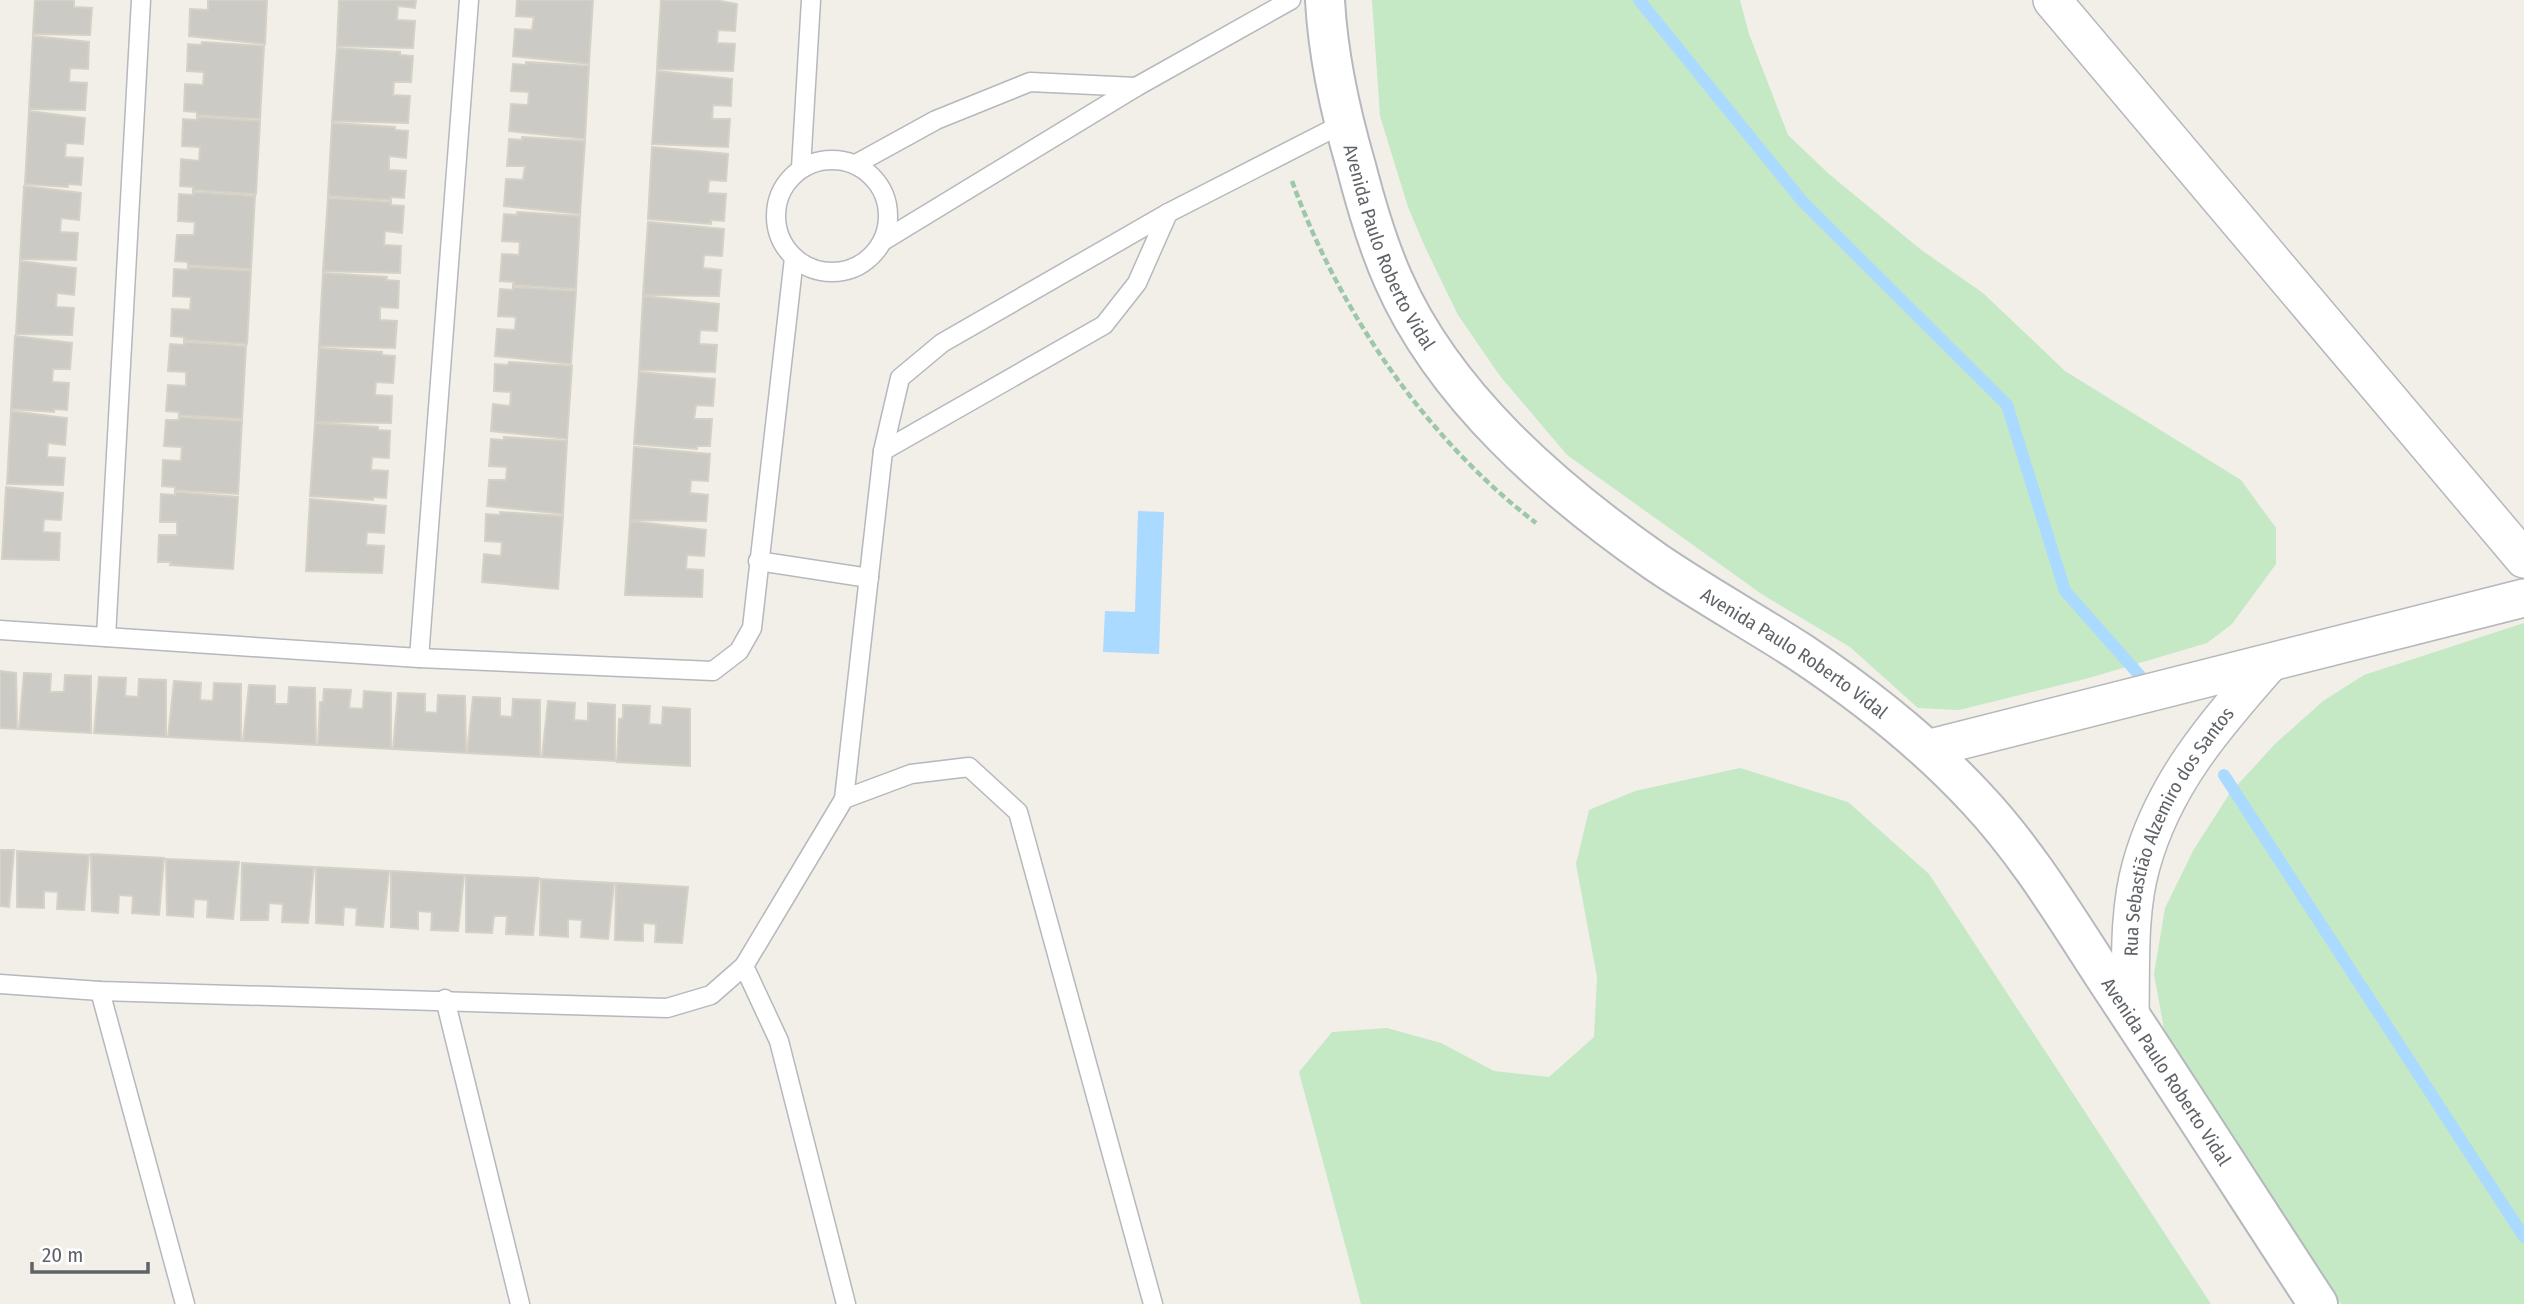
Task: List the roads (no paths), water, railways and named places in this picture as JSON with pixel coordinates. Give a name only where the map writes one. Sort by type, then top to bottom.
[{"type":"street","name":"Avenida Paulo Roberto Vidal","points":[[1325,0],[1328,44],[1344,123],[1373,227],[1394,282],[1424,337],[1466,394],[1522,452],[1590,513],[1657,563],[1803,654],[1880,709],[1927,749],[1979,800],[2024,857],[2130,1014],[2318,1304]]},
{"type":"street","points":[[2052,0],[2524,559]]},
{"type":"street","name":"Rua Sebastião Alzemiro dos Santos","points":[[1927,749],[2268,665],[2524,598]]},
{"type":"street","name":"Rua Sebastião Alzemiro dos Santos","points":[[2130,1014],[2133,926],[2140,867],[2155,823],[2177,779],[2203,739],[2268,665]]},
{"type":"lane","points":[[106,637],[141,0]]},
{"type":"lane","points":[[419,658],[469,0]]},
{"type":"lane","points":[[802,168],[811,0]]},
{"type":"lane","points":[[883,241],[888,207],[882,190],[871,176],[856,164],[838,160],[819,161],[802,168],[787,180],[779,195],[775,212],[783,245],[794,258],[824,273],[842,272],[859,266],[872,256],[883,241],[1136,87],[1292,0]]},
{"type":"lane","points":[[856,164],[936,120],[1030,82],[1136,87]]},
{"type":"lane","points":[[0,984],[100,991],[445,999],[667,1008],[711,995],[744,967],[844,799],[883,451],[900,378],[942,343],[1168,213],[1344,123]]},
{"type":"lane","points":[[883,451],[1104,325],[1137,283],[1168,213]]},
{"type":"lane","points":[[0,630],[419,658],[713,671],[739,651],[752,628],[794,258]]},
{"type":"lane","points":[[758,561],[869,578]]},
{"type":"lane","points":[[844,799],[911,774],[969,767],[1018,812],[1153,1304]]},
{"type":"lane","points":[[744,967],[779,1041],[846,1304]]},
{"type":"lane","points":[[100,991],[185,1304]]},
{"type":"lane","points":[[445,999],[520,1304]]},
{"type":"water","points":[[1138,511],[1164,512],[1159,654],[1103,652],[1105,611],[1135,612]]},
{"type":"waterway","points":[[1639,0],[1803,202],[2007,405],[2065,591],[2142,678]]},
{"type":"waterway","points":[[2224,775],[2524,1237]]}]
